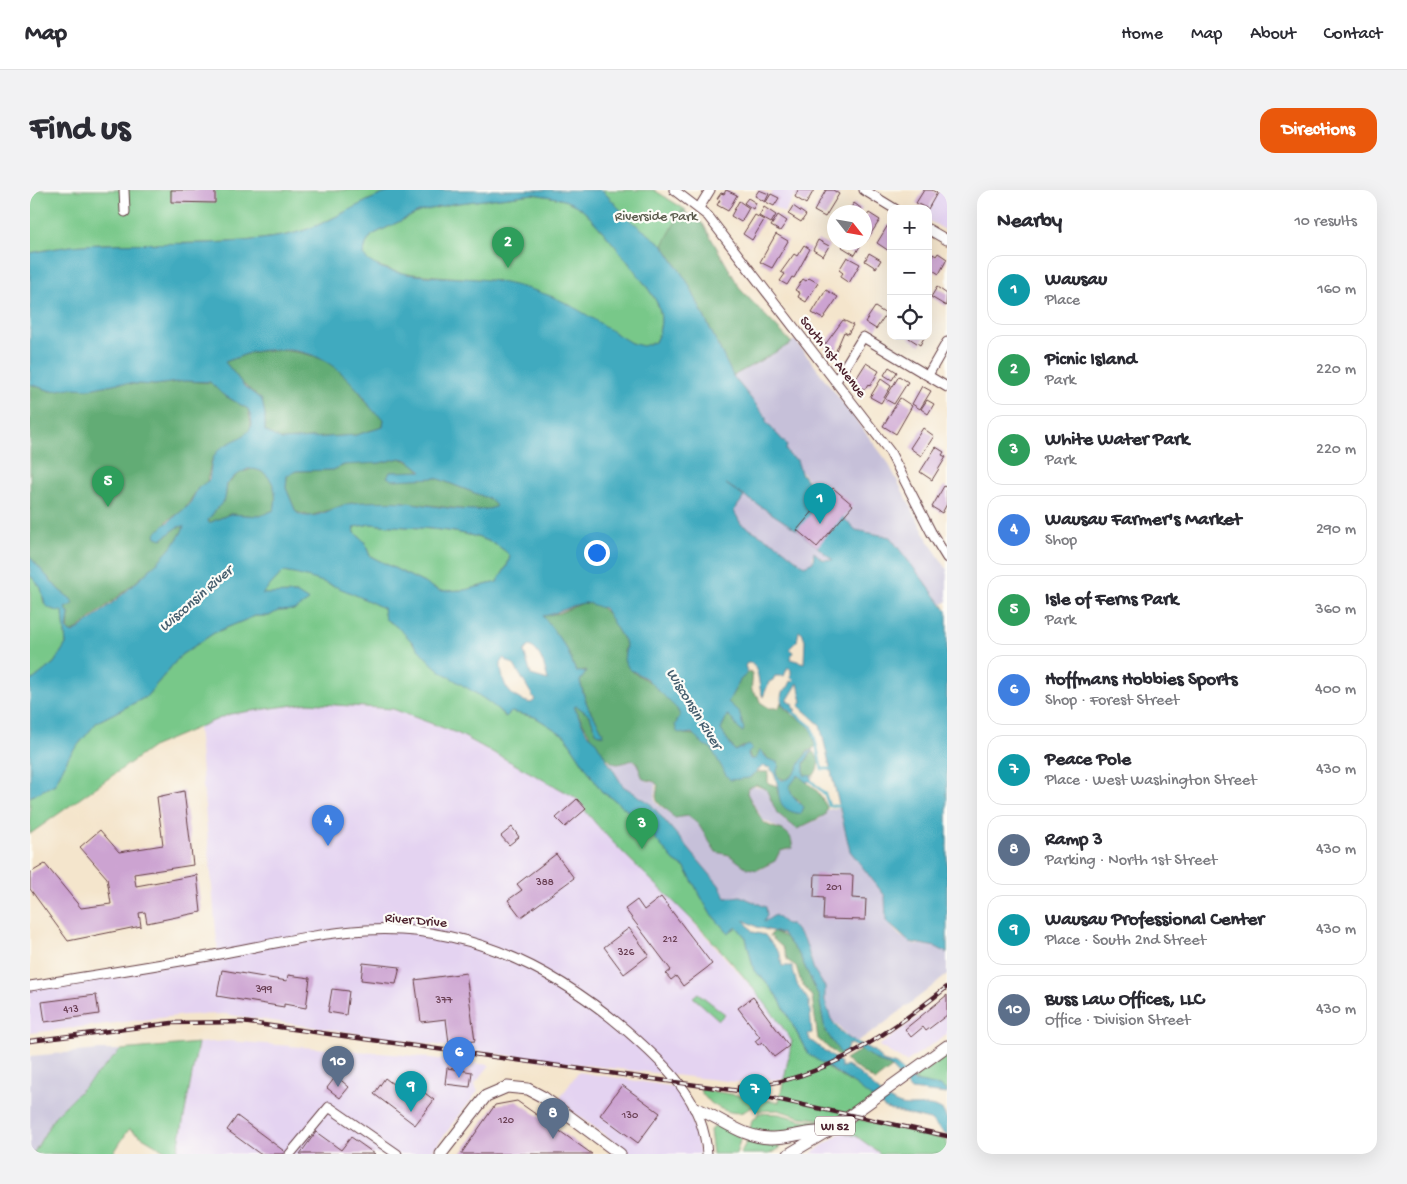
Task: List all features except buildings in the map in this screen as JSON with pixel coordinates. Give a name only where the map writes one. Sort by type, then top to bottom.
[{"type":"main road","name":"WI 52","points":[[790,1154],[827,1132],[947,1046]]},
{"type":"main road","points":[[441,1154],[486,1096],[498,1089],[514,1087],[528,1089],[543,1097],[620,1154]]},
{"type":"main road","points":[[695,1108],[733,1129],[757,1137],[777,1138],[812,1131],[827,1132]]},
{"type":"street","points":[[124,190],[125,212]]},
{"type":"street","name":"South 1st Avenue","points":[[674,190],[708,216],[890,452],[931,532],[947,558]]},
{"type":"street","points":[[699,208],[710,190]]},
{"type":"street","points":[[864,190],[888,205]]},
{"type":"street","points":[[932,231],[947,240]]},
{"type":"street","points":[[836,381],[864,336],[947,387]]},
{"type":"street","points":[[928,376],[947,342]]},
{"type":"street","name":"River Drive","points":[[30,986],[352,931],[399,930],[441,934],[475,942],[514,956],[574,990],[646,1048],[679,1082],[695,1108],[703,1128],[707,1154]]},
{"type":"street","points":[[290,1154],[329,1107],[397,1154]]},
{"type":"shaded area","points":[[773,190],[798,190],[784,213],[766,202]]},
{"type":"shaded area","points":[[940,190],[947,190],[947,231],[932,222],[931,205]]},
{"type":"shaded area","points":[[795,340],[887,461],[929,542],[947,569],[947,601],[945,603],[941,604],[890,537],[856,530],[823,500],[789,455],[786,450],[787,445],[766,422],[766,417],[733,376]]},
{"type":"shaded area","points":[[726,483],[797,530],[834,561],[812,555],[813,562],[804,566],[778,545],[741,524],[734,511],[744,497]]},
{"type":"shaded area","points":[[308,703],[393,709],[459,734],[575,797],[585,811],[631,861],[675,902],[772,1010],[792,1041],[784,1079],[736,1082],[539,1060],[224,1014],[185,1015],[30,1033],[30,986],[218,954],[198,727],[230,714]]},
{"type":"shaded area","points":[[634,760],[640,768],[642,777],[647,781],[656,783],[655,800],[658,805],[672,816],[688,816],[698,824],[716,852],[734,857],[747,868],[759,870],[775,861],[780,851],[788,850],[782,830],[763,820],[747,793],[750,786],[766,789],[777,813],[797,829],[821,818],[826,810],[839,808],[850,851],[885,896],[886,921],[900,936],[913,944],[936,947],[947,953],[947,975],[877,1029],[856,1042],[850,1039],[831,1019],[825,1001],[825,990],[814,970],[803,938],[791,924],[786,924],[775,916],[764,922],[766,907],[744,898],[726,898],[719,885],[650,803],[623,787],[609,761],[616,764]]},
{"type":"shaded area","points":[[947,995],[947,1034],[906,1062],[879,1046]]},
{"type":"shaded area","points":[[229,1041],[405,1055],[490,1065],[474,1085],[478,1091],[430,1154],[177,1154],[198,1043]]},
{"type":"shaded area","points":[[121,1050],[55,1116],[33,1154],[30,1154],[30,1056]]},
{"type":"shaded area","points":[[578,1072],[676,1087],[690,1112],[700,1154],[631,1154],[558,1101]]},
{"type":"shaded area","points":[[842,1132],[856,1136],[881,1154],[810,1154]]},
{"type":"green space","points":[[30,190],[395,190],[315,226],[287,235],[211,243],[83,245],[30,253]]},
{"type":"green space","name":"Riverside Park","points":[[602,190],[654,190],[686,210],[664,247],[631,221]]},
{"type":"green space","points":[[533,194],[558,198],[576,205],[588,215],[610,240],[635,271],[658,305],[661,324],[655,342],[643,347],[631,343],[498,281],[400,273],[369,263],[363,255],[366,244],[372,235],[419,212],[451,204]]},
{"type":"green space","points":[[682,210],[703,224],[741,290],[792,343],[733,376],[688,283],[663,245]]},
{"type":"green space","points":[[272,350],[311,355],[333,365],[352,382],[371,408],[384,419],[383,427],[356,435],[282,440],[265,431],[265,414],[262,400],[242,383],[225,362],[252,352]]},
{"type":"green space","points":[[185,381],[214,383],[222,394],[248,409],[251,423],[250,429],[245,435],[217,452],[211,462],[207,482],[198,488],[185,509],[167,521],[162,539],[178,527],[184,526],[178,538],[167,552],[136,582],[75,631],[68,633],[69,613],[65,608],[70,606],[69,598],[59,590],[30,557],[30,384],[51,391],[71,388],[90,389],[118,383],[155,385]]},
{"type":"green space","points":[[400,458],[414,464],[421,472],[390,472],[387,477],[404,479],[436,478],[490,499],[496,506],[490,509],[468,510],[404,502],[352,503],[310,516],[296,512],[286,488],[287,476],[296,471],[333,470],[349,463],[380,463]]},
{"type":"green space","points":[[252,469],[270,478],[276,496],[274,510],[260,516],[230,514],[209,523],[209,517],[225,499],[227,485],[239,473]]},
{"type":"green space","points":[[371,524],[425,528],[465,534],[498,546],[510,556],[507,566],[497,582],[465,590],[440,591],[370,556],[364,541],[355,533],[354,527]]},
{"type":"green space","points":[[283,572],[311,576],[346,589],[383,608],[395,625],[408,635],[413,644],[436,666],[494,705],[505,717],[511,712],[535,717],[565,736],[602,792],[642,822],[674,861],[685,868],[710,913],[728,933],[737,927],[746,938],[754,971],[764,979],[779,999],[806,1051],[835,1073],[876,1097],[851,1115],[829,1120],[801,1117],[778,1110],[757,1111],[753,1107],[743,1112],[731,1112],[718,1107],[707,1099],[700,1089],[779,1102],[792,1041],[752,986],[706,934],[610,839],[575,797],[459,734],[393,709],[308,703],[230,714],[154,746],[30,834],[30,797],[55,784],[69,756],[97,722],[146,697],[181,655],[214,633],[255,616],[269,616],[278,611],[295,610],[308,601],[296,593],[261,594]]},
{"type":"green space","points":[[30,575],[41,588],[44,603],[63,611],[66,644],[54,663],[30,682]]},
{"type":"green space","points":[[583,603],[599,606],[605,611],[626,644],[624,652],[634,673],[655,685],[672,701],[680,715],[677,721],[684,734],[696,735],[713,750],[721,764],[749,778],[757,772],[768,772],[768,783],[777,786],[778,794],[801,814],[800,801],[792,795],[789,787],[795,777],[800,776],[818,792],[827,807],[825,815],[797,829],[777,813],[766,789],[756,785],[748,788],[747,793],[763,821],[786,832],[792,841],[792,848],[780,851],[775,861],[757,870],[747,868],[729,855],[716,852],[698,824],[688,816],[675,818],[672,816],[658,802],[656,797],[658,786],[655,782],[643,779],[636,761],[617,764],[606,757],[599,749],[574,706],[577,706],[590,716],[596,732],[603,732],[587,705],[580,681],[586,670],[576,672],[567,649],[543,616],[559,613]]},
{"type":"green space","points":[[750,671],[752,674],[752,691],[758,696],[760,702],[769,708],[779,708],[781,702],[786,709],[807,724],[812,733],[815,747],[807,752],[797,771],[786,780],[778,777],[776,772],[779,765],[768,759],[764,753],[758,752],[756,759],[752,760],[744,746],[735,751],[721,730],[727,715],[743,731],[741,718],[728,702],[740,680]]},
{"type":"green space","points":[[813,752],[816,754],[818,766],[814,775],[808,777],[804,775],[804,763]]},
{"type":"green space","points":[[773,931],[785,937],[800,956],[819,997],[825,1030],[843,1055],[839,1057],[818,1039],[812,997],[801,982],[796,966],[788,961],[783,948],[770,936]]},
{"type":"green space","points":[[698,993],[725,1014],[719,1020],[693,997]]},
{"type":"green space","points":[[198,1043],[177,1154],[171,1154],[129,1129],[113,1154],[33,1154],[55,1116],[121,1050]]},
{"type":"green space","points":[[861,1050],[892,1068],[875,1081],[845,1060]]},
{"type":"green space","points":[[947,1055],[947,1091],[913,1079]]},
{"type":"green space","points":[[758,1113],[779,1114],[802,1120],[825,1121],[788,1132],[750,1130],[752,1120],[756,1118]]},
{"type":"green space","points":[[859,1119],[947,1140],[947,1154],[881,1154],[856,1136],[842,1132]]},
{"type":"green space","points":[[717,1125],[741,1137],[736,1154],[713,1154],[710,1130]]},
{"type":"green space","points":[[748,1139],[778,1143],[780,1148],[769,1154],[740,1154]]},
{"type":"water","points":[[395,190],[602,190],[631,221],[663,245],[688,283],[733,376],[766,417],[766,422],[787,445],[786,450],[789,455],[797,460],[801,473],[815,491],[856,530],[890,537],[947,611],[947,953],[936,947],[909,942],[886,921],[885,896],[850,851],[820,725],[799,706],[802,702],[798,683],[787,701],[794,704],[793,708],[796,710],[793,713],[782,703],[782,692],[789,686],[790,681],[794,680],[791,678],[791,670],[788,667],[784,676],[775,676],[769,682],[763,697],[755,667],[752,663],[747,663],[745,666],[748,673],[740,680],[728,702],[739,712],[744,729],[743,732],[740,731],[732,718],[727,715],[721,730],[735,751],[749,745],[752,748],[748,754],[750,759],[756,759],[760,750],[768,759],[777,762],[779,765],[776,774],[781,780],[792,776],[804,757],[813,750],[804,763],[804,775],[812,776],[811,781],[806,782],[798,775],[789,787],[792,795],[804,807],[801,814],[784,808],[779,797],[775,776],[770,768],[763,766],[749,778],[730,780],[711,748],[704,745],[692,733],[684,734],[677,732],[675,725],[680,715],[677,709],[647,679],[629,669],[624,660],[626,644],[604,608],[585,603],[543,616],[567,649],[576,672],[587,671],[580,681],[589,708],[601,728],[603,736],[596,732],[590,716],[577,706],[574,707],[587,733],[595,740],[623,786],[650,803],[719,885],[726,898],[740,896],[766,907],[767,915],[764,922],[775,915],[786,924],[791,924],[805,941],[814,970],[825,987],[825,1001],[831,1019],[839,1030],[850,1039],[874,1051],[883,1061],[896,1065],[914,1081],[940,1086],[947,1091],[947,1094],[911,1090],[889,1065],[879,1062],[852,1044],[848,1045],[846,1052],[840,1053],[825,1030],[819,997],[800,956],[783,934],[757,927],[744,920],[753,932],[765,935],[780,954],[782,966],[792,966],[797,984],[809,1001],[812,1033],[808,1034],[810,1040],[841,1063],[841,1067],[847,1066],[854,1070],[894,1102],[906,1106],[931,1106],[943,1111],[947,1119],[947,1136],[930,1120],[886,1109],[854,1084],[808,1054],[779,999],[764,979],[754,971],[746,938],[737,927],[728,933],[710,913],[685,868],[674,861],[642,823],[602,792],[565,736],[535,717],[511,712],[506,717],[483,698],[434,666],[408,637],[385,619],[383,608],[334,586],[283,572],[262,594],[296,593],[309,601],[295,610],[278,611],[269,616],[255,616],[214,633],[181,655],[146,697],[97,722],[69,756],[55,784],[30,797],[30,682],[54,663],[66,644],[63,612],[51,609],[45,605],[41,588],[30,575],[30,557],[59,590],[71,599],[73,604],[65,608],[69,613],[67,630],[73,633],[117,599],[168,551],[184,526],[178,527],[162,539],[156,537],[155,533],[189,505],[198,488],[209,480],[212,462],[216,453],[248,432],[251,426],[251,419],[248,409],[222,394],[210,382],[185,381],[155,385],[118,383],[90,389],[71,388],[51,391],[30,384],[30,253],[83,245],[211,243],[287,235],[315,226]],"holes":[[[533,194],[558,198],[576,205],[588,215],[610,240],[654,297],[660,310],[661,319],[659,333],[655,342],[643,346],[631,343],[571,306],[531,290],[485,280],[406,274],[373,264],[363,255],[366,244],[372,235],[419,212],[451,204]],[[266,350],[307,353],[329,364],[349,380],[372,409],[384,419],[383,427],[356,435],[282,440],[265,431],[265,414],[262,400],[245,387],[225,362],[252,352]],[[400,458],[408,460],[422,471],[390,472],[387,477],[392,480],[436,478],[490,499],[496,506],[489,509],[467,510],[405,502],[360,502],[347,504],[315,515],[308,516],[296,512],[286,488],[287,476],[296,471],[333,470],[344,465],[380,463]],[[248,469],[262,472],[268,476],[274,488],[274,510],[260,516],[230,514],[209,523],[208,520],[225,499],[227,484],[235,476]],[[726,484],[797,530],[833,560],[822,559],[814,552],[813,562],[804,566],[778,545],[741,524],[734,511],[744,497]],[[371,524],[425,528],[465,534],[483,539],[498,546],[510,556],[507,566],[497,582],[465,590],[440,591],[370,556],[364,541],[355,533],[354,527]],[[799,631],[802,632],[805,640],[804,663],[790,659],[793,652],[789,649],[797,641]],[[529,646],[537,651],[544,665],[548,680],[531,675],[524,651]],[[503,658],[514,665],[535,700],[531,703],[520,699],[508,690],[503,680],[501,664]]]},
{"type":"waterway","name":"Wisconsin River","points":[[793,712],[812,727],[822,769],[833,769]]},
{"type":"waterway","name":"Wisconsin River","points":[[808,778],[825,794],[829,806],[842,806]]},
{"type":"railway","points":[[739,1087],[768,1084],[797,1077],[824,1067],[876,1039],[947,987]]},
{"type":"railway","points":[[30,1041],[172,1023],[242,1022],[739,1091],[947,1136]]},
{"type":"place","name":"Picnic Island","points":[[508,268]]},
{"type":"place","name":"Isle of Ferns Park","points":[[108,507]]},
{"type":"place","name":"Wausau","points":[[820,524]]},
{"type":"place","name":"Wausau Farmer's Market","points":[[328,846]]},
{"type":"place","name":"White Water Park","points":[[642,849]]},
{"type":"place","name":"Hoffmans Hobbies Sports","points":[[459,1078]]},
{"type":"place","name":"Buss Law Offices, LLC","points":[[338,1087]]},
{"type":"place","name":"Wausau Professional Center","points":[[411,1112]]},
{"type":"place","name":"Peace Pole","points":[[755,1115]]},
{"type":"place","name":"Ramp 3","points":[[553,1139]]}]
